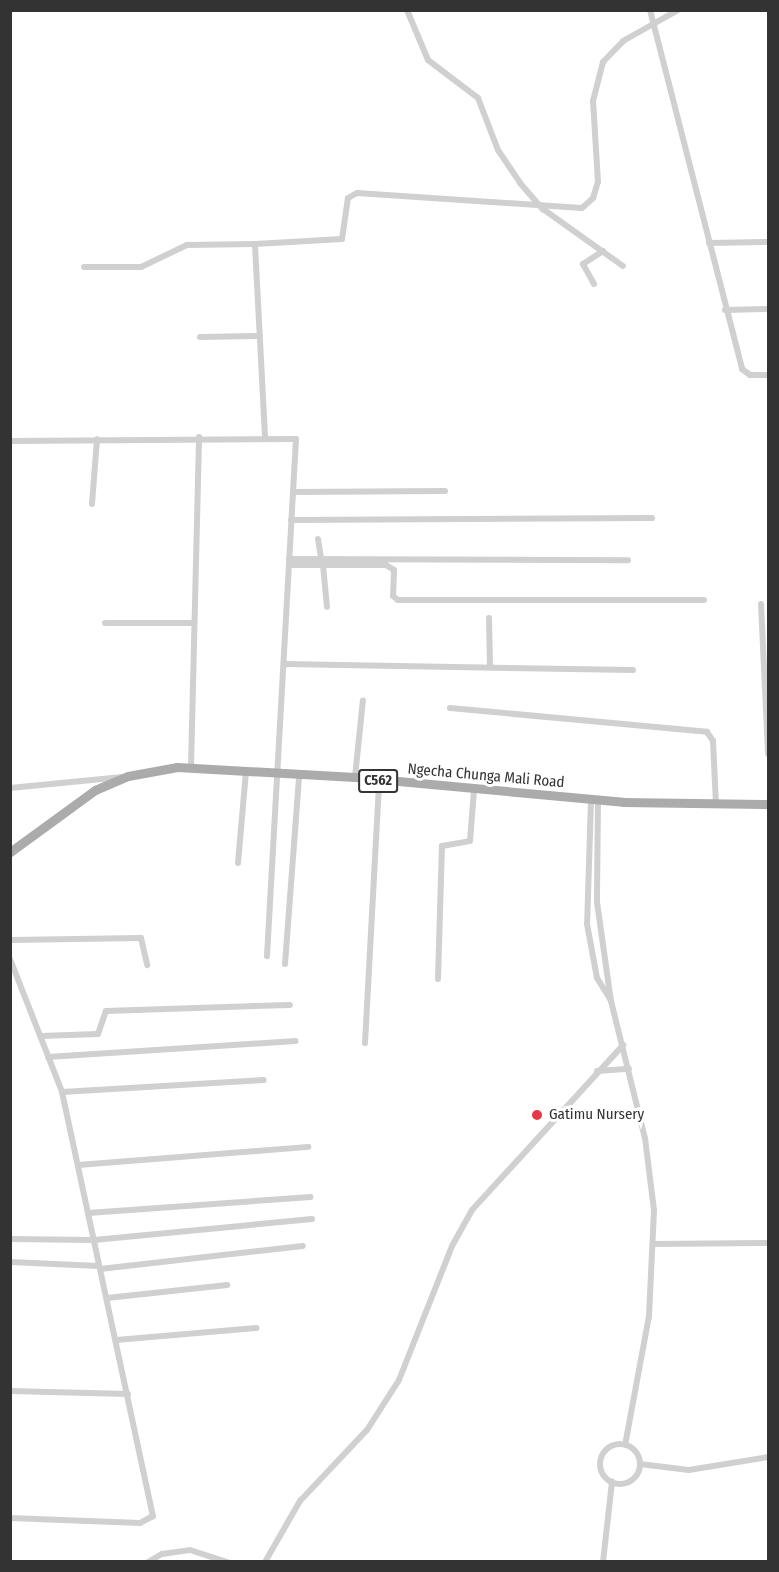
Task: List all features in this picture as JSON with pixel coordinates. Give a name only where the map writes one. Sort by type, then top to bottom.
[{"type":"main road","name":"Ngecha Chunga Mali Road","points":[[10,852],[79,799],[128,776],[191,767],[299,776],[355,777],[380,782],[594,800],[716,806],[768,804]]},
{"type":"street","points":[[407,10],[421,51],[474,92],[507,167],[543,209],[623,266]]},
{"type":"street","points":[[650,10],[724,310],[742,369],[750,375],[768,375]]},
{"type":"street","points":[[84,267],[141,267],[187,245],[342,239],[353,193],[543,209],[582,208],[593,198],[597,182],[593,101],[598,74],[615,47],[678,10]]},
{"type":"street","points":[[708,243],[768,242]]},
{"type":"street","points":[[255,244],[265,436]]},
{"type":"street","points":[[594,284],[583,264],[603,251]]},
{"type":"street","points":[[724,310],[768,309]]},
{"type":"street","points":[[200,337],[260,336]]},
{"type":"street","points":[[10,441],[265,436],[296,439],[281,774],[267,956]]},
{"type":"street","points":[[191,767],[199,437]]},
{"type":"street","points":[[92,504],[97,439]]},
{"type":"street","points":[[293,492],[446,491]]},
{"type":"street","points":[[291,520],[652,518]]},
{"type":"street","points":[[318,540],[327,607]]},
{"type":"street","points":[[289,562],[628,560]]},
{"type":"street","points":[[322,562],[392,567],[393,596],[398,600],[704,600]]},
{"type":"street","points":[[762,604],[768,754]]},
{"type":"street","points":[[489,618],[490,667]]},
{"type":"street","points":[[105,623],[194,623]]},
{"type":"street","points":[[285,664],[633,670]]},
{"type":"street","points":[[355,777],[363,700]]},
{"type":"street","points":[[450,708],[707,732],[713,741],[716,806]]},
{"type":"street","points":[[238,863],[246,771]]},
{"type":"street","points":[[10,788],[128,776]]},
{"type":"street","points":[[285,963],[299,776]]},
{"type":"street","points":[[365,1042],[380,782]]},
{"type":"street","points":[[438,979],[442,846],[446,842],[470,841],[474,790]]},
{"type":"street","points":[[594,800],[587,924],[597,978],[611,1000]]},
{"type":"street","points":[[594,800],[597,902],[611,1000],[645,1138],[654,1244],[642,1368],[625,1444]]},
{"type":"street","points":[[10,940],[141,938],[147,965]]},
{"type":"street","points":[[10,959],[62,1092],[128,1394],[151,1520],[10,1518]]},
{"type":"street","points":[[40,1036],[98,1034],[106,1011],[290,1005]]},
{"type":"street","points":[[48,1057],[295,1041]]},
{"type":"street","points":[[265,1562],[300,1501],[367,1430],[395,1388],[471,1209],[623,1045]]},
{"type":"street","points":[[597,1071],[629,1069]]},
{"type":"street","points":[[62,1092],[264,1080]]},
{"type":"street","points":[[78,1165],[308,1147]]},
{"type":"street","points":[[88,1213],[310,1197]]},
{"type":"street","points":[[10,1239],[94,1240],[312,1219]]},
{"type":"street","points":[[654,1244],[768,1242]]},
{"type":"street","points":[[10,1262],[100,1268],[303,1246]]},
{"type":"street","points":[[107,1298],[227,1285]]},
{"type":"street","points":[[116,1340],[256,1328]]},
{"type":"street","points":[[10,1391],[128,1394]]},
{"type":"street","points":[[625,1444],[636,1452],[640,1464],[631,1480],[612,1482],[602,1473],[600,1460],[606,1449],[625,1444]]},
{"type":"street","points":[[640,1464],[689,1470],[768,1457]]},
{"type":"street","points":[[603,1562],[612,1482]]},
{"type":"street","points":[[148,1562],[162,1554],[190,1550],[227,1562]]},
{"type":"place","name":"Gatimu Nursery","points":[[537,1115]]}]
